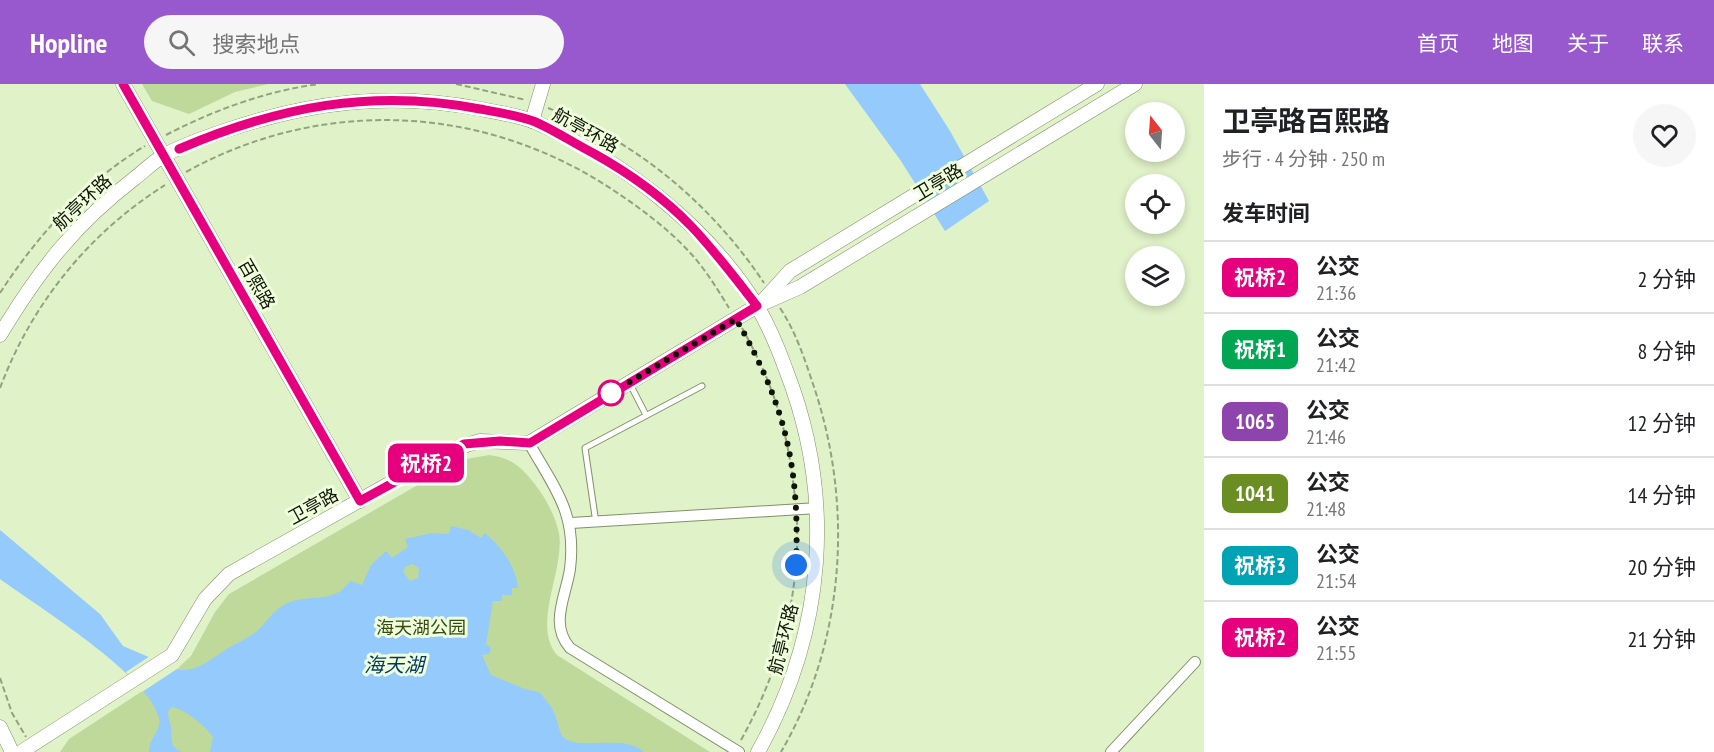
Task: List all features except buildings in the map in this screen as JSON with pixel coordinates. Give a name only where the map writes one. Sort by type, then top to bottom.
[{"type":"street","name":"百熙路","points":[[123,84],[360,501]]},
{"type":"street","points":[[532,121],[543,84]]},
{"type":"street","name":"卫亭路","points":[[772,296],[790,271],[1097,84]]},
{"type":"street","name":"卫亭路","points":[[26,749],[165,661],[178,648],[205,599],[218,583],[464,444],[500,441],[530,443],[772,296],[800,287],[1136,84]]},
{"type":"street","name":"航亭环路","points":[[0,335],[52,255],[112,197],[163,156],[261,118],[349,102],[390,99],[422,100],[471,107],[532,121],[608,162],[664,201],[715,253],[757,306],[782,360],[802,416],[811,450],[818,508],[815,576],[800,657],[787,695],[758,752]]},
{"type":"street","points":[[530,443],[554,484],[571,523],[569,570],[559,614],[560,633],[565,642],[570,648],[737,751]]},
{"type":"street","points":[[571,523],[818,508]]},
{"type":"street","points":[[1111,752],[1195,662]]},
{"type":"street","points":[[0,727],[12,752]]},
{"type":"lane","points":[[629,383],[646,415]]},
{"type":"lane","points":[[596,523],[585,448],[702,386]]},
{"type":"path","name":"航亭环路","points":[[456,84],[537,104],[602,134],[634,152],[662,173],[726,231],[791,325],[819,402],[833,452],[839,519],[836,589],[828,630],[808,696],[781,752]]},
{"type":"path","name":"航亭环路","points":[[0,388],[14,353],[33,319],[84,250],[122,215],[176,178],[225,153],[302,128],[384,120],[451,124],[541,149],[589,173],[632,202],[692,255],[736,319],[761,363],[784,423],[796,509],[796,565],[789,618],[759,707],[737,751]]},
{"type":"path","points":[[0,678],[26,749]]},
{"type":"green space","points":[[142,84],[268,84],[235,92],[189,114],[152,101]]},
{"type":"green space","name":"海天湖公园","points":[[489,455],[509,461],[524,472],[542,494],[555,520],[560,548],[547,628],[550,642],[557,655],[710,752],[60,752],[69,739],[179,667],[191,656],[215,612],[229,594],[461,460]]},
{"type":"water","points":[[845,84],[920,84],[950,131],[989,201],[945,231],[901,161]]},
{"type":"water","name":"海天湖","points":[[451,526],[468,530],[481,538],[485,533],[507,557],[517,580],[518,588],[512,588],[512,595],[502,595],[502,601],[493,601],[486,644],[491,648],[489,654],[482,655],[491,675],[525,689],[539,692],[552,709],[563,737],[570,741],[624,744],[644,752],[210,752],[213,737],[210,733],[188,714],[171,707],[168,716],[172,742],[182,752],[149,752],[149,747],[159,727],[159,718],[151,701],[135,682],[90,642],[0,579],[0,530],[100,614],[123,646],[179,670],[186,670],[202,665],[252,634],[276,610],[292,601],[328,596],[343,589],[350,581],[362,585],[371,565],[386,551],[392,558],[408,547],[405,539],[432,533],[449,534]],"holes":[[[412,564],[419,568],[418,578],[410,581],[403,572],[405,567]]]},
{"type":"pier","points":[[153,654],[180,667],[142,692],[126,672]]},
{"type":"bus line","name":"祝桥2","points":[[123,84],[360,501],[449,450],[464,444],[480,441],[530,443],[757,306],[715,253],[664,201],[637,180],[608,162],[532,121],[492,111],[422,100],[390,99],[349,102],[304,108],[261,118],[179,149]]},
{"type":"route","points":[[611,393],[736,319],[761,363],[784,423],[796,509],[796,565]]}]
